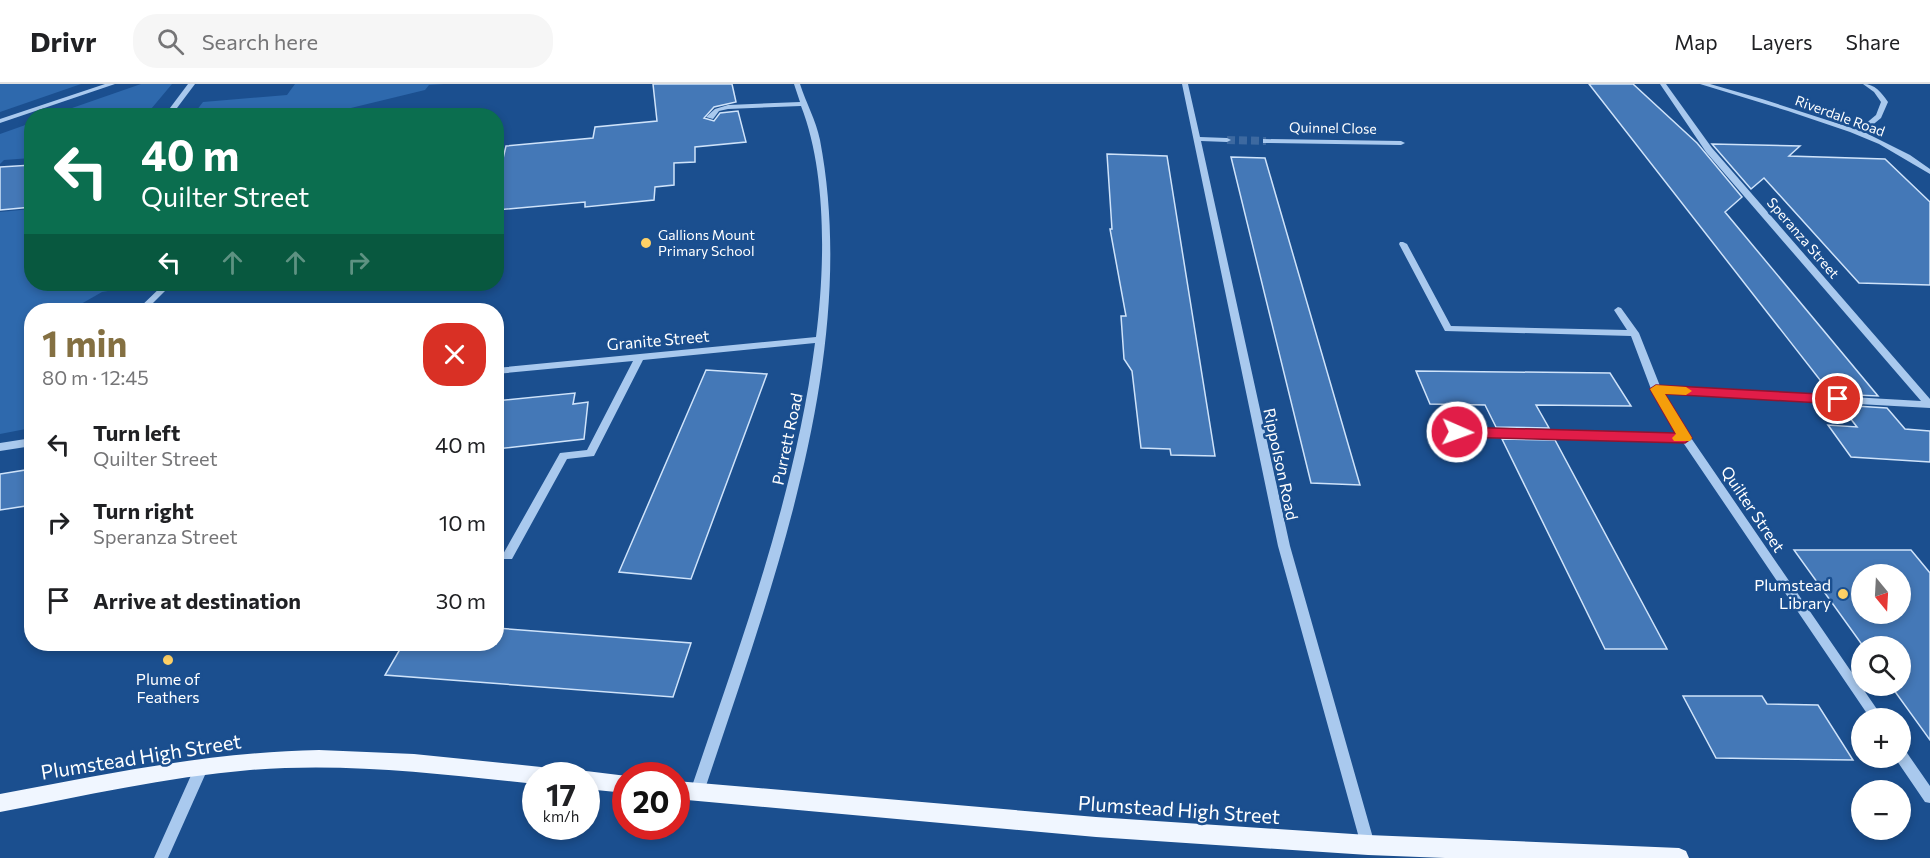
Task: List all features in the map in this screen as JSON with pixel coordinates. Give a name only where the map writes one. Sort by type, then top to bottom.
[{"type":"main road","name":"Plumstead High Street","points":[[0,803],[202,766],[287,759],[382,759],[522,774]]},
{"type":"main road","name":"Plumstead High Street","points":[[690,791],[1072,825],[1368,845],[1679,858]]},
{"type":"street","points":[[38,108],[112,84]]},
{"type":"street","points":[[173,108],[192,84]]},
{"type":"street","name":"Purrett Road","points":[[697,792],[789,500],[821,339],[826,246],[822,176],[815,137],[796,84]]},
{"type":"street","name":"Rippolson Road","points":[[1185,84],[1284,546],[1368,845]]},
{"type":"street","name":"Speranza Street","points":[[1663,84],[1709,150],[1930,405]]},
{"type":"street","name":"Riverdale Road","points":[[1703,84],[1858,133],[1904,153],[1930,172]]},
{"type":"street","points":[[1858,133],[1874,122],[1883,111],[1885,102],[1866,84]]},
{"type":"street","points":[[710,117],[717,110],[728,107],[803,104]]},
{"type":"street","points":[[0,121],[24,113]]},
{"type":"street","points":[[1196,139],[1227,140]]},
{"type":"street","name":"Quinnel Close","points":[[1266,141],[1401,143]]},
{"type":"street","points":[[1403,244],[1448,329],[1634,333]]},
{"type":"street","points":[[148,303],[161,291]]},
{"type":"street","name":"Quilter Street","points":[[1618,310],[1634,333],[1656,389],[1685,438],[1869,708]]},
{"type":"street","name":"Granite Street","points":[[504,369],[821,339]]},
{"type":"street","points":[[508,556],[564,456],[590,453],[640,356]]},
{"type":"street","name":"Speranza Street","points":[[1656,389],[1930,405]]},
{"type":"street","points":[[1457,432],[1685,438]]},
{"type":"street","points":[[0,447],[24,443]]},
{"type":"street","points":[[161,858],[202,766]]},
{"type":"street","points":[[1910,768],[1930,797]]},
{"type":"shaded area","points":[[0,84],[81,84],[0,112]]},
{"type":"shaded area","points":[[141,84],[172,84],[152,108],[72,108]]},
{"type":"shaded area","points":[[295,84],[444,84],[429,85],[425,90],[351,108],[198,108],[203,102],[287,95]]},
{"type":"shaded area","points":[[24,125],[24,159],[4,160],[0,164],[0,134]]},
{"type":"shaded area","points":[[24,210],[24,291],[108,291],[83,303],[24,303],[24,429],[0,434],[0,212]]},
{"type":"building","points":[[653,84],[732,84],[736,102],[714,107],[704,118],[714,121],[720,113],[738,111],[746,142],[695,147],[695,162],[674,163],[674,185],[655,187],[654,200],[585,207],[585,202],[504,209],[506,146],[593,138],[595,127],[657,121]]},
{"type":"building","points":[[1589,84],[1633,84],[1697,143],[1742,197],[1725,212],[1878,396],[1831,394]]},
{"type":"building","points":[[1712,144],[1800,146],[1789,156],[1885,159],[1930,202],[1930,285],[1859,283],[1764,178],[1751,189]]},
{"type":"building","points":[[1107,154],[1167,156],[1215,456],[1171,455],[1170,449],[1141,448],[1132,371],[1124,359],[1121,316],[1126,316],[1110,229],[1112,229]]},
{"type":"building","points":[[1231,157],[1265,158],[1360,485],[1311,483]]},
{"type":"building","points":[[24,166],[24,208],[0,210],[0,167]]},
{"type":"building","points":[[706,370],[767,374],[691,579],[619,572]]},
{"type":"building","points":[[1416,371],[1610,373],[1631,406],[1536,405],[1549,428],[1496,427],[1485,405],[1430,404]]},
{"type":"building","points":[[575,393],[573,404],[588,402],[584,439],[504,448],[504,400]]},
{"type":"building","points":[[1840,405],[1887,408],[1905,429],[1930,431],[1930,462],[1851,457],[1828,425],[1857,427]]},
{"type":"building","points":[[1502,439],[1555,440],[1667,649],[1605,649]]},
{"type":"building","points":[[24,470],[24,506],[0,510],[0,474]]},
{"type":"building","name":"Plumstead Library","points":[[1794,550],[1911,550],[1930,573],[1930,740],[1911,714],[1911,708],[1907,708],[1898,696],[1911,696],[1911,636],[1856,636]]},
{"type":"building","points":[[504,629],[691,643],[673,697],[385,675],[399,651],[504,651]]},
{"type":"building","points":[[1683,696],[1762,696],[1767,704],[1818,705],[1851,760],[1716,758]]},
{"type":"tunnel","points":[[1227,140],[1266,141]]},
{"type":"slow traffic","points":[[1678,438],[1685,438],[1656,389],[1686,391]]},
{"type":"place","name":"Gallions Mount Primary School","points":[[646,243]]},
{"type":"place","name":"Plumstead Library","points":[[1843,594]]},
{"type":"place","name":"Plume of Feathers","points":[[168,660]]},
{"type":"route","points":[[1457,432],[1685,438],[1656,389],[1838,399]]}]
